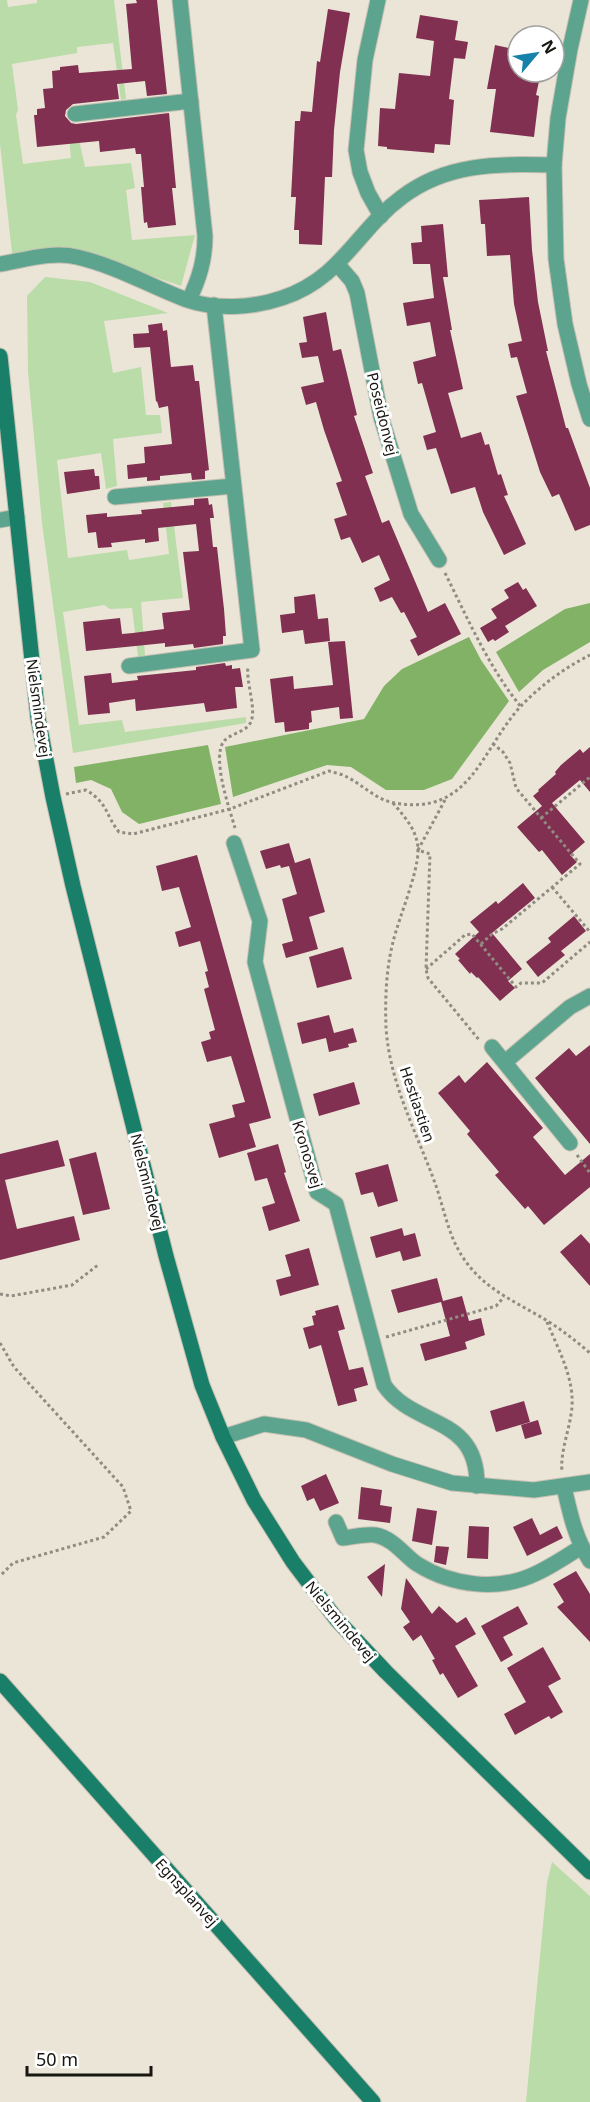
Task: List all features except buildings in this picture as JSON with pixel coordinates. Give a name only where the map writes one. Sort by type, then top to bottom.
[{"type":"street","points":[[180,0],[205,236],[205,257],[199,280],[189,300]]},
{"type":"street","points":[[378,0],[365,60],[356,150],[360,172],[368,194],[381,216]]},
{"type":"street","points":[[581,0],[558,118],[554,165],[556,259],[565,324],[590,419]]},
{"type":"street","points":[[75,114],[191,101]]},
{"type":"street","points":[[0,264],[50,256],[74,256],[101,264],[189,300],[214,305],[257,304],[283,298],[318,280],[338,265],[401,197],[445,174],[472,166],[554,165]]},
{"type":"street","name":"Poseidonvej","points":[[338,265],[357,293],[381,417],[411,514],[439,560]]},
{"type":"street","points":[[129,666],[252,650],[214,305]]},
{"type":"street","name":"Nielsmindevej","points":[[0,356],[38,718],[53,797],[73,886],[166,1256],[202,1385],[222,1437],[254,1500],[293,1562],[337,1620],[394,1680],[590,1872]]},
{"type":"street","points":[[115,497],[233,486]]},
{"type":"street","points":[[0,520],[17,517]]},
{"type":"street","name":"Kronosvej","points":[[234,843],[260,921],[255,962],[317,1192],[336,1204],[384,1385],[392,1397],[452,1430],[464,1440],[477,1469],[477,1486]]},
{"type":"street","points":[[505,1062],[570,1007],[590,996]]},
{"type":"street","points":[[492,1047],[570,1143]]},
{"type":"street","points":[[222,1437],[264,1424],[306,1430],[452,1483],[534,1490],[590,1482]]},
{"type":"street","points":[[564,1486],[572,1522],[581,1547],[590,1561]]},
{"type":"street","points":[[336,1522],[343,1538],[376,1535],[390,1541],[416,1563],[438,1575],[462,1583],[487,1585],[512,1582],[536,1574],[581,1547]]},
{"type":"street","name":"Egnsplanvej","points":[[0,1681],[373,2102]]},
{"type":"path","points":[[439,560],[488,659],[505,687],[521,706]]},
{"type":"path","points":[[234,843],[237,834],[221,777],[220,752],[224,741],[247,728],[253,718],[247,670],[252,650]]},
{"type":"path","name":"Hestiastien","points":[[53,797],[86,790],[104,804],[110,821],[119,832],[133,834],[230,809],[329,771],[346,776],[372,794],[392,803],[414,806],[429,804],[446,799],[469,781],[492,743],[521,706],[557,674],[590,655]]},
{"type":"path","points":[[481,944],[580,864],[516,788],[510,763],[503,752],[492,743]]},
{"type":"path","points":[[541,818],[590,777]]},
{"type":"path","name":"Hestiastien","points":[[446,799],[418,850],[414,873],[393,944],[386,986],[386,1029],[393,1073],[453,1239],[463,1259],[480,1279],[504,1297],[547,1320],[590,1353]]},
{"type":"path","name":"Hestiastien","points":[[392,803],[406,818],[413,831],[418,850]]},
{"type":"path","points":[[418,850],[430,854],[426,969],[428,978],[481,1043],[492,1047]]},
{"type":"path","points":[[552,887],[590,932]]},
{"type":"path","points":[[426,969],[465,935],[472,934],[516,987],[521,982],[542,983],[590,942]]},
{"type":"path","points":[[570,1143],[579,1160],[590,1173]]},
{"type":"path","points":[[0,1294],[11,1296],[72,1285],[98,1265]]},
{"type":"path","points":[[372,1340],[496,1306],[504,1297]]},
{"type":"path","points":[[547,1320],[568,1371],[572,1404],[561,1461],[564,1486]]},
{"type":"path","points":[[0,1343],[14,1367],[123,1487],[131,1511],[104,1537],[13,1563],[0,1576]]},
{"type":"green space","points":[[0,0],[7,0],[8,7],[37,3],[37,0],[114,0],[126,99],[121,100],[113,43],[77,47],[77,53],[12,64],[23,164],[71,158],[69,136],[78,135],[85,167],[131,163],[135,188],[126,190],[132,240],[195,235],[181,286],[87,254],[12,253],[0,144]]},
{"type":"green space","points":[[45,277],[90,282],[168,313],[104,321],[113,373],[141,367],[146,415],[160,415],[162,433],[113,439],[117,486],[106,489],[101,453],[57,460],[68,558],[127,550],[129,560],[169,554],[163,503],[171,502],[183,598],[141,602],[145,655],[138,657],[132,608],[110,609],[104,605],[63,612],[79,725],[122,720],[125,732],[246,717],[246,723],[73,753],[42,523],[28,372],[27,296]]},
{"type":"green space","points":[[590,603],[590,642],[543,670],[519,692],[496,652],[565,609]]},
{"type":"green space","points":[[469,637],[481,660],[509,701],[452,779],[424,790],[386,790],[351,767],[327,765],[233,797],[225,747],[364,719],[384,686],[402,669]]},
{"type":"green space","points":[[208,745],[221,804],[139,824],[122,812],[111,789],[91,780],[76,783],[74,767]]},
{"type":"green space","points":[[552,1862],[590,1896],[590,2102],[526,2102],[547,1883]]}]
